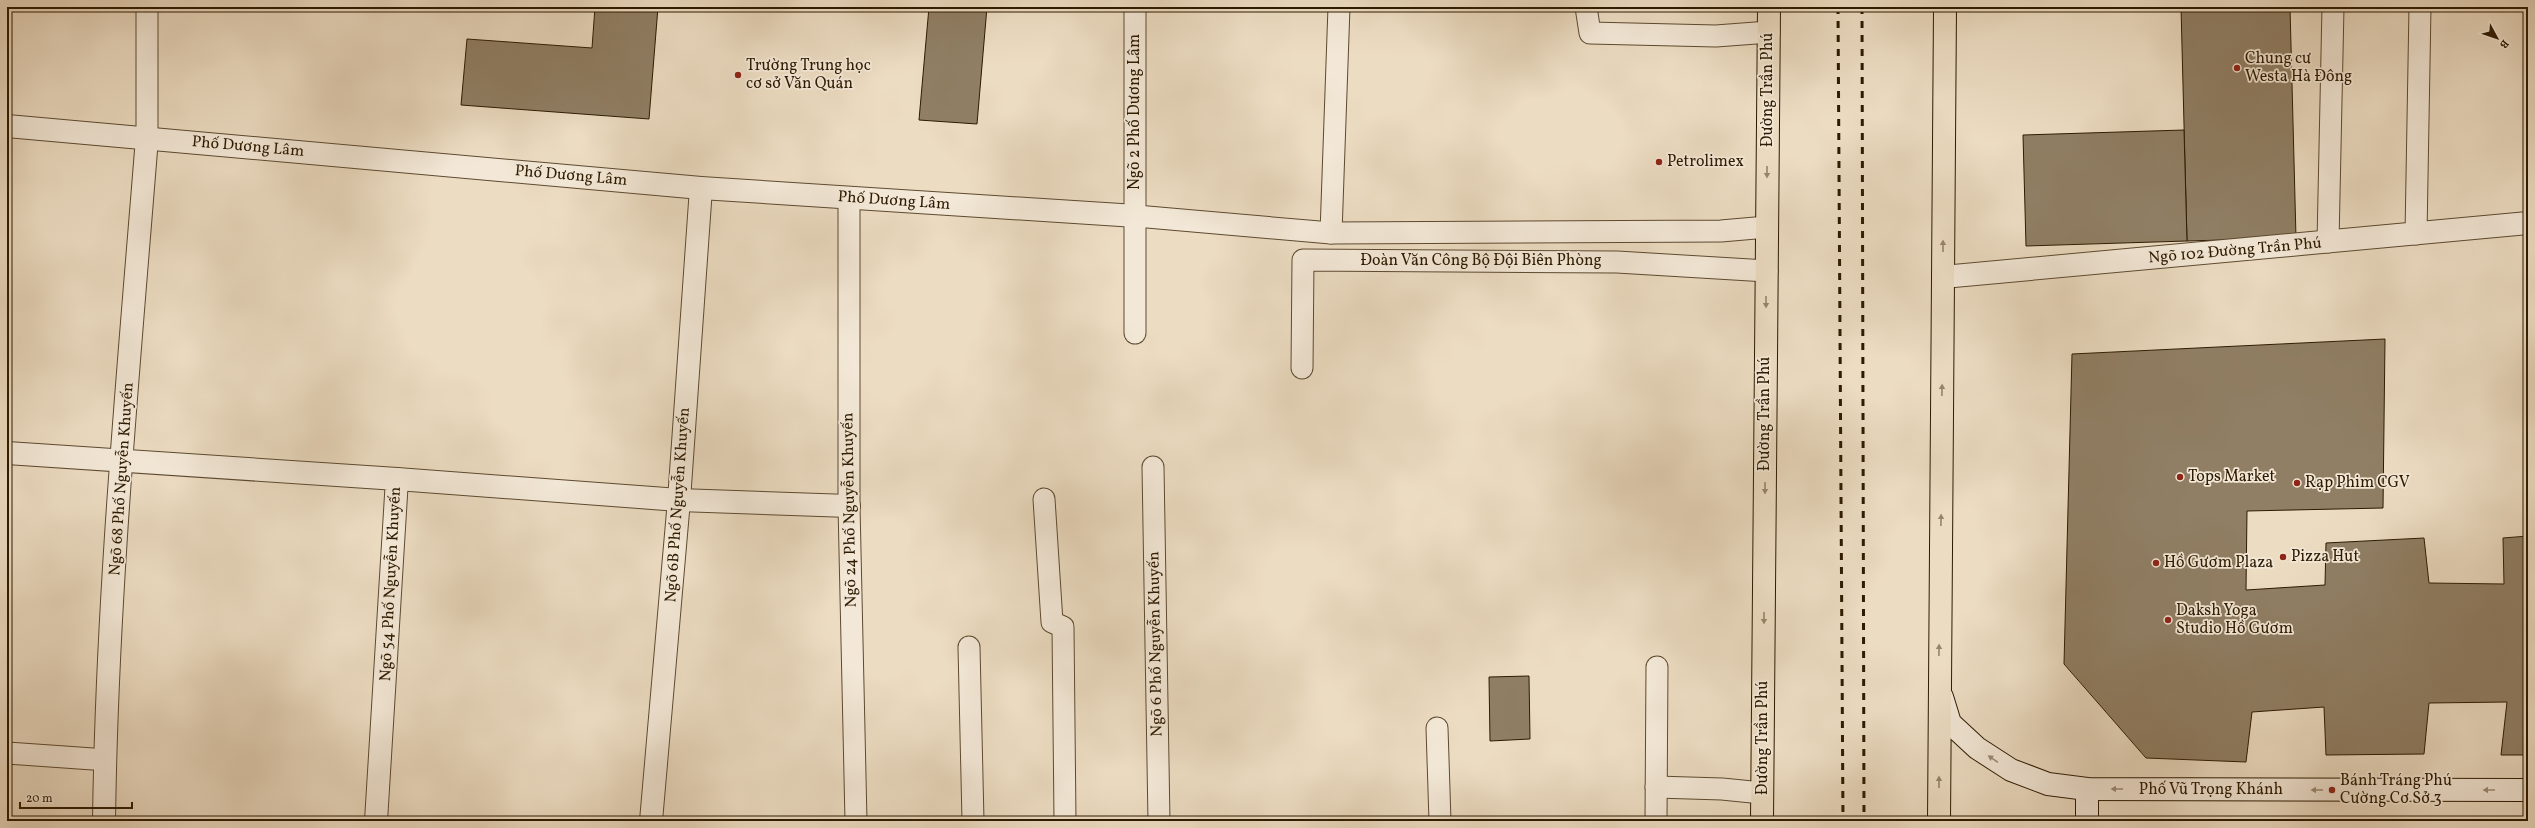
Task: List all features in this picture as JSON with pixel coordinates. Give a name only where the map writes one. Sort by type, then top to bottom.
[{"type":"highway","name":"Đường Trần Phú","points":[[1762,821],[1769,7]]},
{"type":"highway","points":[[1939,821],[1945,7]]},
{"type":"street","name":"Phố Dương Lâm","points":[[7,126],[701,188],[1136,216]]},
{"type":"street","name":"Ngõ 68 Phố Nguyễn Khuyến","points":[[104,821],[105,758],[122,461],[147,138]]},
{"type":"street","name":"Ngõ 6B Phố Nguyễn Khuyến","points":[[651,821],[679,500],[701,188]]},
{"type":"street","name":"Ngõ 102 Đường Trần Phú","points":[[1943,277],[2528,223]]},
{"type":"street","name":"Ngõ 54 Phố Nguyễn Khuyến","points":[[7,453],[397,479],[376,821]]},
{"type":"street","points":[[397,479],[679,500],[849,506]]},
{"type":"street","name":"Phố Vũ Trọng Khánh","points":[[1939,689],[1950,723],[1977,748],[2011,770],[2040,782],[2088,789],[2528,790]]},
{"type":"street","points":[[2087,821],[2088,789]]},
{"type":"lane","points":[[147,7],[147,138]]},
{"type":"lane","name":"Ngõ 2 Phố Dương Lâm","points":[[1135,7],[1135,333]]},
{"type":"lane","points":[[1331,233],[1339,7]]},
{"type":"lane","points":[[1586,7],[1590,33],[1716,36],[1769,32]]},
{"type":"lane","points":[[2328,242],[2333,7]]},
{"type":"lane","points":[[2416,234],[2420,7]]},
{"type":"lane","name":"Ngõ 24 Phố Nguyễn Khuyến","points":[[849,198],[849,506],[856,821]]},
{"type":"lane","points":[[1136,216],[1331,233],[1721,231],[1767,227]]},
{"type":"lane","name":"Đoàn Văn Công Bộ Đội Biên Phòng","points":[[1302,368],[1302,260],[1617,262],[1766,271]]},
{"type":"lane","name":"Ngõ 6 Phố Nguyễn Khuyến","points":[[1154,467],[1159,821]]},
{"type":"lane","points":[[1044,499],[1052,622],[1063,627],[1065,821]]},
{"type":"lane","points":[[969,647],[973,821]]},
{"type":"lane","points":[[1656,821],[1657,667]]},
{"type":"lane","points":[[1437,728],[1440,821]]},
{"type":"lane","points":[[7,753],[93,759]]},
{"type":"lane","points":[[1656,787],[1722,789],[1762,793]]},
{"type":"building","points":[[595,7],[658,7],[649,119],[461,105],[467,39],[592,48]]},
{"type":"building","points":[[929,7],[987,7],[977,124],[919,120]]},
{"type":"building","name":"Chung cư Westa Hà Đông","points":[[2181,7],[2290,7],[2296,238],[2187,241]]},
{"type":"building","points":[[2184,130],[2187,241],[2026,246],[2023,135]]},
{"type":"building","name":"Hồ Gươm Plaza","points":[[2385,339],[2383,508],[2247,511],[2246,590],[2325,585],[2326,543],[2424,538],[2429,583],[2504,584],[2503,538],[2528,536],[2528,755],[2501,755],[2507,702],[2429,703],[2424,754],[2326,755],[2324,707],[2252,712],[2246,762],[2146,758],[2064,664],[2072,354]]},
{"type":"building","points":[[1529,676],[1530,739],[1490,741],[1489,677]]},
{"type":"railway","points":[[1838,7],[1843,821]]},
{"type":"railway","points":[[1862,7],[1864,821]]},
{"type":"place","name":"Chung cư Westa Hà Đông","points":[[2237,68]]},
{"type":"place","name":"Trường Trung học cơ sở Văn Quán","points":[[738,75]]},
{"type":"place","name":"Petrolimex","points":[[1659,162]]},
{"type":"place","name":"Tops Market","points":[[2180,477]]},
{"type":"place","name":"Rạp Phim CGV","points":[[2297,483]]},
{"type":"place","name":"Pizza Hut","points":[[2283,557]]},
{"type":"place","name":"Hồ Gươm Plaza","points":[[2156,563]]},
{"type":"place","name":"Daksh Yoga Studio Hồ Gươm","points":[[2168,620]]},
{"type":"place","name":"Bánh Tráng Phú Cường Cơ Sở 3","points":[[2332,790]]}]
